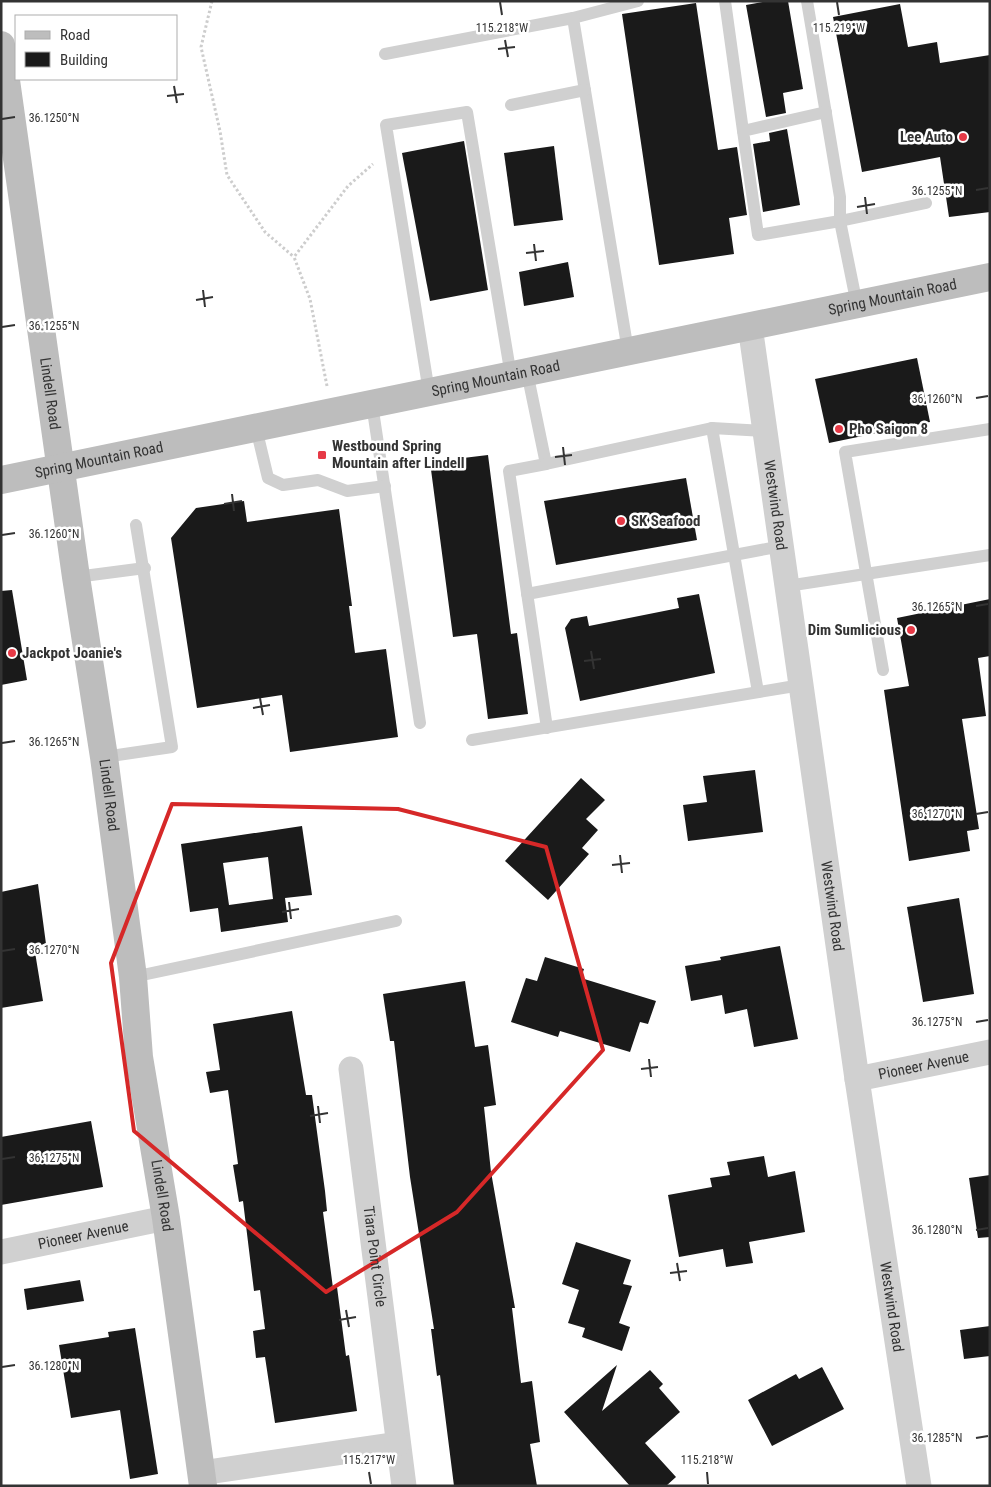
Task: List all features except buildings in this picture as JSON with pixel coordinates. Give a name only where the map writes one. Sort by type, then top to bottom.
[{"type":"street","name":"Lindell Road","points":[[1,45],[4,87],[104,756],[133,977],[139,1057],[166,1218],[202,1480]]},
{"type":"street","name":"Spring Mountain Road","points":[[1,480],[990,277]]},
{"type":"street","name":"Westwind Road","points":[[750,326],[858,1079],[919,1486]]},
{"type":"street","name":"Pioneer Avenue","points":[[858,1079],[990,1052]]},
{"type":"street","name":"Tiara Point Circle","points":[[351,1069],[404,1486]]},
{"type":"street","name":"Pioneer Avenue","points":[[1,1252],[166,1218]]},
{"type":"street","points":[[202,1480],[398,1444]]},
{"type":"lane","points":[[385,54],[573,18],[638,1]]},
{"type":"lane","points":[[725,1],[758,235],[840,222],[926,203]]},
{"type":"lane","points":[[807,1],[840,197],[840,222],[857,305]]},
{"type":"lane","points":[[573,18],[628,351]]},
{"type":"lane","points":[[511,105],[585,90]]},
{"type":"lane","points":[[429,392],[386,125],[467,112],[519,374],[546,464]]},
{"type":"lane","points":[[743,132],[826,112]]},
{"type":"lane","points":[[372,404],[420,722]]},
{"type":"lane","points":[[256,428],[268,478],[274,482],[283,485],[318,480],[347,491],[385,486]]},
{"type":"lane","points":[[547,728],[509,471],[712,428],[765,431]]},
{"type":"lane","points":[[712,428],[758,692]]},
{"type":"lane","points":[[883,670],[845,452],[990,429]]},
{"type":"lane","points":[[104,756],[172,747],[145,568],[136,524]]},
{"type":"lane","points":[[527,594],[782,546]]},
{"type":"lane","points":[[787,586],[990,555]]},
{"type":"lane","points":[[76,577],[145,568]]},
{"type":"lane","points":[[472,740],[801,685]]},
{"type":"lane","points":[[133,977],[396,921]]},
{"type":"path","points":[[212,1],[201,47],[220,131],[227,175],[265,232],[294,256],[310,299],[332,412]]},
{"type":"path","points":[[294,256],[348,186],[378,160]]},
{"type":"highlighted area","points":[[172,804],[398,809],[546,847],[603,1050],[457,1212],[326,1292],[134,1131],[111,963]]},
{"type":"place","name":"Lee Auto","points":[[963,137]]},
{"type":"place","name":"Pho Saigon 8","points":[[839,429]]},
{"type":"place","name":"Westbound Spring Mountain after Lindell","points":[[322,455]]},
{"type":"place","name":"SK Seafood","points":[[621,521]]},
{"type":"place","name":"Dim Sumlicious","points":[[911,630]]},
{"type":"place","name":"Jackpot Joanie's","points":[[12,653]]}]
